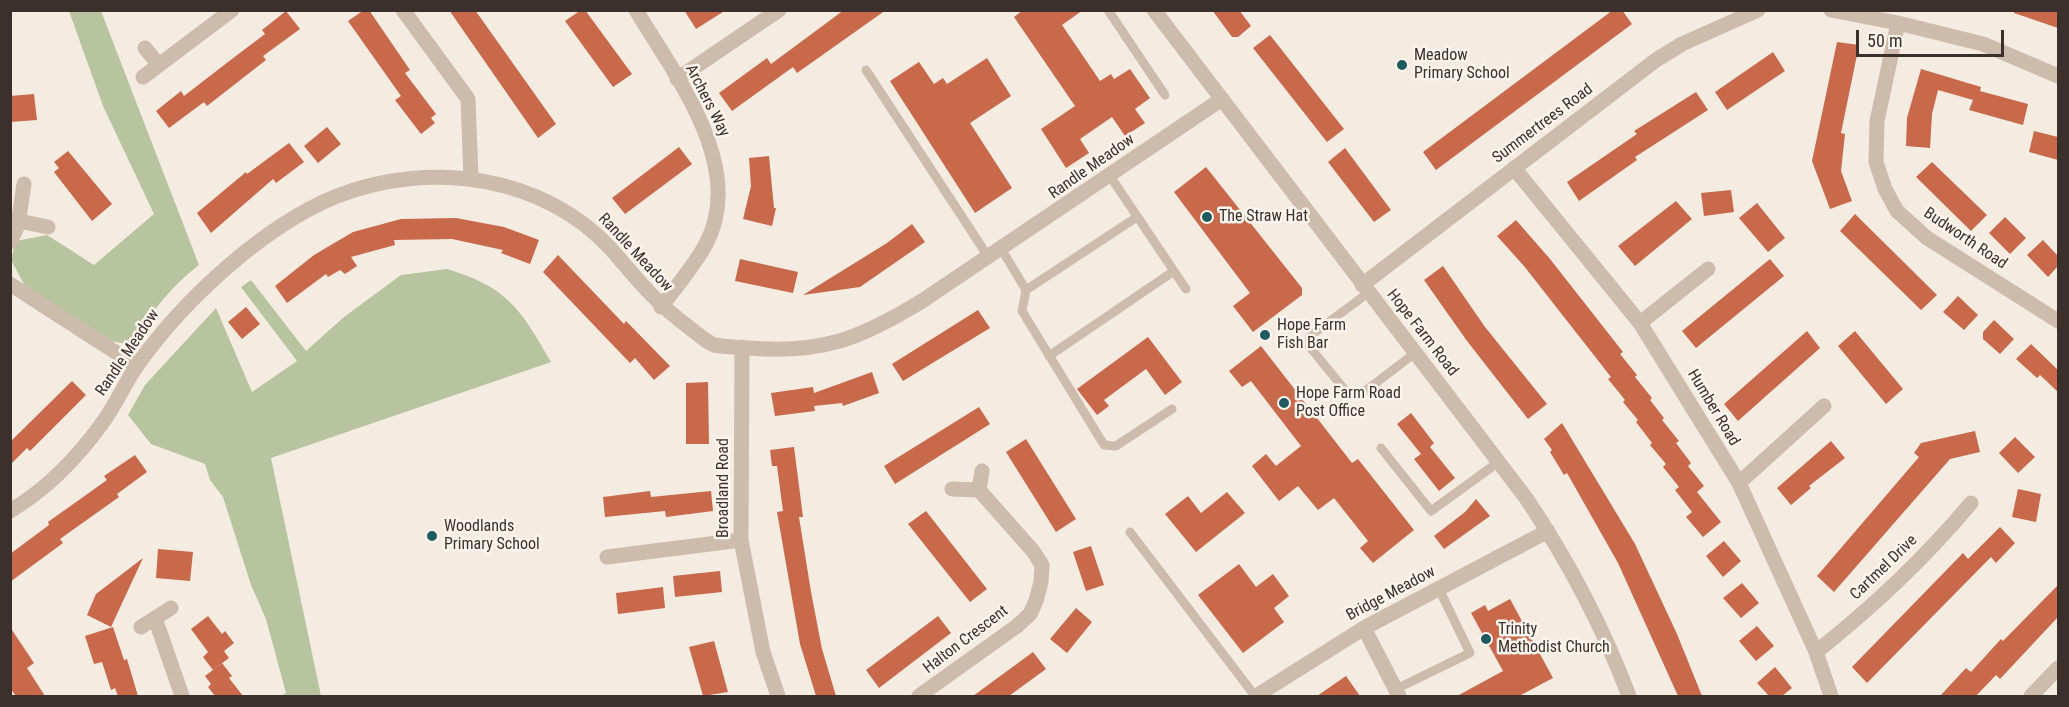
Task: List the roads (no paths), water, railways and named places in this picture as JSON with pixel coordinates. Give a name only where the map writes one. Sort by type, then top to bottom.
[{"type":"street","points":[[143,77],[232,10]]},
{"type":"street","points":[[403,10],[468,99],[471,177]]},
{"type":"street","name":"Archers Way","points":[[636,10],[710,141],[717,164],[720,196],[707,243],[661,307]]},
{"type":"street","points":[[677,79],[778,10]]},
{"type":"street","name":"Hope Farm Road","points":[[1154,10],[1365,289],[1500,461],[1548,531],[1588,604],[1629,696]]},
{"type":"street","name":"Summertrees Road","points":[[1365,289],[1514,168],[1665,55],[1692,39],[1758,10]]},
{"type":"street","points":[[1832,10],[1898,23],[1983,44],[2058,76]]},
{"type":"street","name":"Budworth Road","points":[[1898,23],[1877,121],[1876,162],[1885,189],[1897,211],[1927,238],[2058,321]]},
{"type":"street","points":[[145,48],[159,65]]},
{"type":"street","name":"Randle Meadow","points":[[10,511],[55,478],[78,453],[104,421],[137,366],[175,316],[244,253],[303,213],[337,196],[368,187],[428,176],[471,177],[539,197],[581,221],[610,248],[661,307],[712,344],[772,350],[829,346],[876,329],[1002,250],[1222,99]]},
{"type":"street","name":"Humber Road","points":[[1514,168],[1640,323],[1739,483],[1816,652],[1831,696]]},
{"type":"street","points":[[10,242],[19,221],[24,184]]},
{"type":"street","points":[[19,221],[48,227]]},
{"type":"street","points":[[1640,323],[1708,269]]},
{"type":"street","points":[[10,284],[137,366]]},
{"type":"street","name":"Broadland Road","points":[[742,347],[741,540],[763,652],[778,696]]},
{"type":"street","points":[[1739,483],[1824,406]]},
{"type":"street","points":[[952,489],[979,490],[982,471]]},
{"type":"street","name":"Halton Crescent","points":[[919,696],[1017,626],[1030,614],[1036,601],[1041,582],[1042,565],[1034,551],[979,490]]},
{"type":"street","name":"Cartmel Drive","points":[[1816,652],[1909,571],[1971,503]]},
{"type":"street","name":"Bridge Meadow","points":[[1255,696],[1364,628],[1548,531]]},
{"type":"street","points":[[607,557],[741,540]]},
{"type":"street","points":[[141,627],[171,608]]},
{"type":"street","points":[[155,618],[182,696]]},
{"type":"street","points":[[1364,628],[1397,693]]},
{"type":"street","points":[[2031,696],[2058,668]]},
{"type":"lane","points":[[1109,11],[1165,95]]},
{"type":"lane","points":[[866,70],[989,258]]},
{"type":"lane","points":[[1110,176],[1186,289]]},
{"type":"lane","points":[[1026,290],[1137,217]]},
{"type":"lane","points":[[1002,250],[1026,290],[1022,311],[1104,445],[1116,446],[1172,408]]},
{"type":"lane","points":[[1049,356],[1174,271]]},
{"type":"lane","points":[[1365,289],[1310,336],[1309,346],[1349,395],[1360,395],[1416,354]]},
{"type":"lane","points":[[1381,448],[1431,511],[1500,461]]},
{"type":"lane","points":[[1130,532],[1255,696]]},
{"type":"lane","points":[[1397,693],[1470,653],[1439,589]]},
{"type":"place","name":"Meadow Primary School","points":[[1402,65]]},
{"type":"place","name":"The Straw Hat","points":[[1207,217]]},
{"type":"place","name":"Hope Farm Fish Bar","points":[[1265,335]]},
{"type":"place","name":"Hope Farm Road Post Office","points":[[1284,403]]},
{"type":"place","name":"Woodlands Primary School","points":[[432,536]]},
{"type":"place","name":"Trinity Methodist Church","points":[[1486,639]]}]
